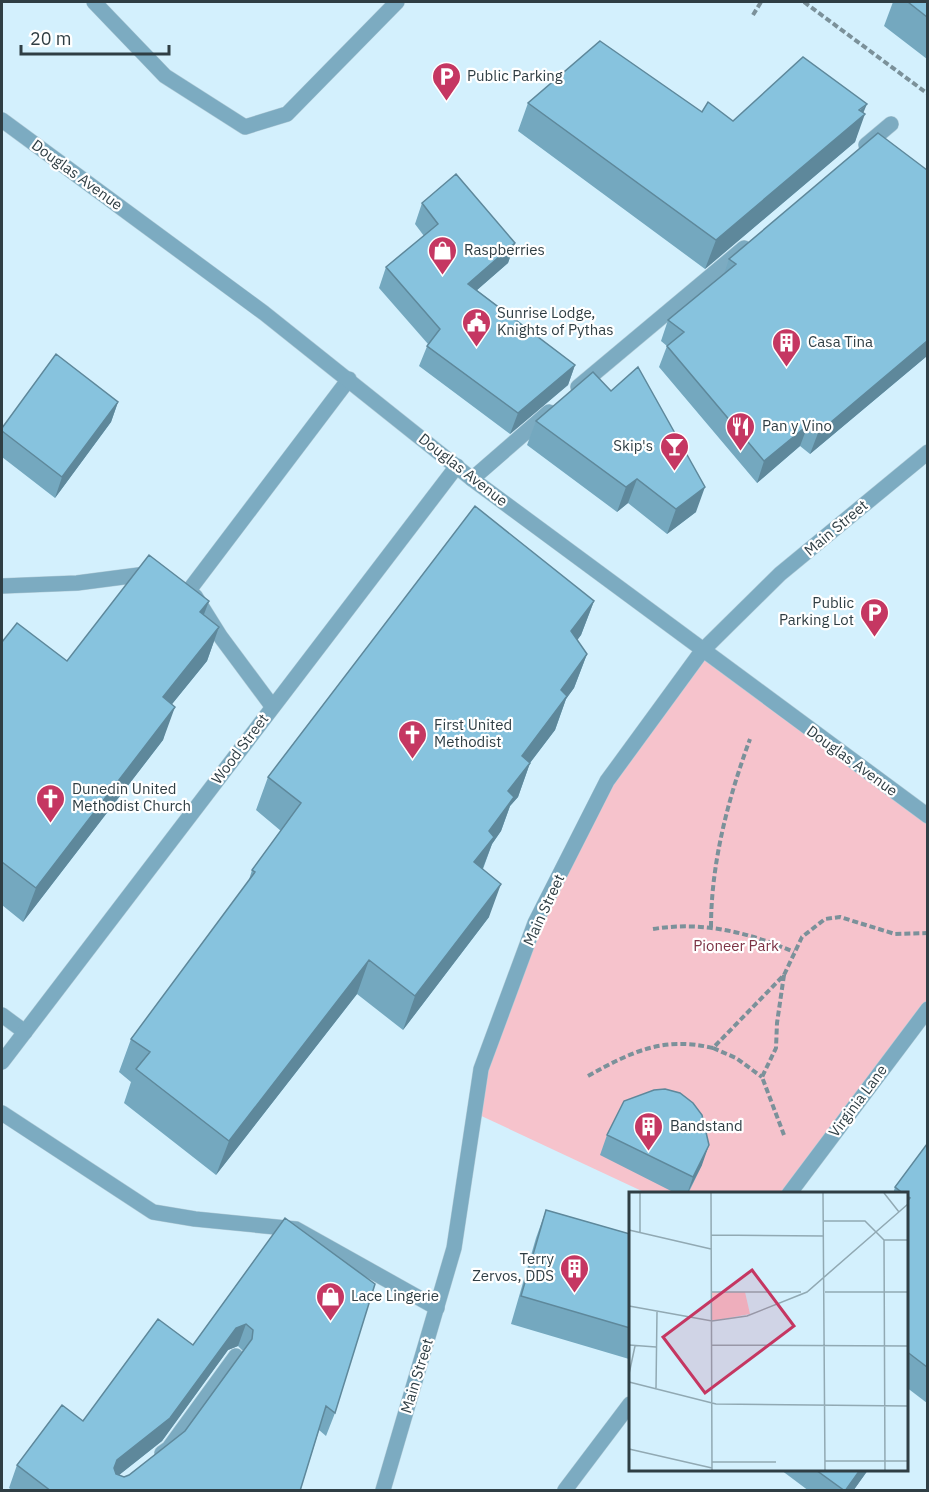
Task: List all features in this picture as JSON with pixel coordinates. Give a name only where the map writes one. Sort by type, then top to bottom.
[{"type":"street","points":[[94,2],[165,76],[245,127],[287,114],[397,2]]},
{"type":"street","name":"Douglas Avenue","points":[[2,120],[264,313],[350,379],[472,479],[927,816]]},
{"type":"street","points":[[855,154],[891,124]]},
{"type":"street","points":[[472,479],[758,236]]},
{"type":"street","points":[[180,584],[350,379]]},
{"type":"street","name":"Main Street","points":[[382,1491],[454,1248],[481,1069],[535,923],[607,781],[702,651],[780,574],[927,452]]},
{"type":"street","name":"Wood Street","points":[[2,1062],[457,466]]},
{"type":"street","points":[[2,586],[77,583],[151,571],[180,584],[272,706]]},
{"type":"street","name":"Virginia Lane","points":[[790,1192],[927,1010]]},
{"type":"street","points":[[2,1015],[25,1032]]},
{"type":"street","points":[[2,1113],[153,1212],[195,1219],[296,1229],[437,1308]]},
{"type":"street","points":[[152,1462],[169,1448],[236,1356]]},
{"type":"street","points":[[565,1491],[629,1405]]},
{"type":"path","points":[[753,15],[761,2]]},
{"type":"path","points":[[804,2],[927,94]]},
{"type":"path","points":[[711,927],[713,874],[740,765],[750,739]]},
{"type":"path","points":[[762,1077],[776,1048],[784,975],[802,938],[825,919],[840,917],[895,934],[927,933]]},
{"type":"path","points":[[653,929],[680,925],[711,927],[758,937],[794,952]]},
{"type":"path","points":[[713,1048],[784,975]]},
{"type":"path","points":[[588,1076],[630,1053],[668,1043],[690,1042],[713,1048],[736,1058],[762,1077],[784,1135]]},
{"type":"green space","name":"Pioneer Park","points":[[702,651],[927,816],[927,1009],[790,1192],[644,1192],[475,1113],[535,923],[607,781]]},
{"type":"building","points":[[908,2],[927,2],[927,17]]},
{"type":"building","points":[[600,41],[702,112],[708,102],[733,121],[803,57],[867,104],[859,110],[865,114],[716,240],[528,103]]},
{"type":"building","points":[[878,133],[927,170],[927,341],[818,433],[808,425],[764,461],[667,346],[684,332],[668,320],[736,264],[729,259]]},
{"type":"building","points":[[456,174],[515,243],[468,284],[575,365],[518,413],[427,346],[440,329],[386,267],[438,224],[422,203]]},
{"type":"building","points":[[56,354],[118,402],[62,477],[2,431]]},
{"type":"building","points":[[638,367],[705,487],[676,509],[637,479],[626,487],[536,421],[593,372],[611,391]]},
{"type":"building","name":"First United Methodist","points":[[475,506],[594,601],[571,631],[587,654],[561,690],[567,696],[522,756],[530,763],[508,791],[514,797],[489,831],[494,837],[474,862],[501,884],[415,996],[369,960],[229,1141],[136,1069],[150,1052],[131,1039],[255,872],[252,870],[301,803],[268,777]]},
{"type":"building","name":"Dunedin United Methodist Church","points":[[149,555],[209,601],[200,612],[219,627],[163,697],[175,707],[36,888],[2,862],[2,642],[17,623],[67,661]]},
{"type":"building","name":"Bandstand","points":[[665,1089],[680,1093],[693,1103],[702,1115],[709,1145],[693,1177],[607,1135],[624,1101],[654,1090]]},
{"type":"building","points":[[927,1144],[927,1367],[908,1353],[908,1200],[910,1198],[908,1192],[901,1192],[895,1187]]},
{"type":"building","name":"Terry Zervos, DDS","points":[[546,1210],[629,1234],[629,1328],[521,1296]]},
{"type":"building","points":[[285,1218],[375,1284],[335,1413],[326,1406],[300,1491],[51,1491],[17,1465],[62,1405],[83,1421],[158,1319],[193,1345]],"holes":[[[246,1324],[253,1330],[252,1339],[185,1431],[129,1475],[124,1477],[116,1474],[114,1468],[117,1460],[170,1418],[236,1328]]]},
{"type":"building","points":[[817,1471],[859,1471],[845,1491]]},
{"type":"place","name":"Public Parking","points":[[446,102]]},
{"type":"place","name":"Raspberries","points":[[443,276]]},
{"type":"place","name":"Sunrise Lodge, Knights of Pythas","points":[[476,348]]},
{"type":"place","name":"Casa Tina","points":[[787,368]]},
{"type":"place","name":"Pan y Vino","points":[[741,452]]},
{"type":"place","name":"Skip's","points":[[674,472]]},
{"type":"place","name":"Public Parking Lot","points":[[875,638]]},
{"type":"place","name":"First United Methodist","points":[[413,760]]},
{"type":"place","name":"Dunedin United Methodist Church","points":[[51,824]]},
{"type":"place","name":"Bandstand","points":[[649,1152]]},
{"type":"place","name":"Terry Zervos, DDS","points":[[575,1294]]},
{"type":"place","name":"Lace Lingerie","points":[[330,1322]]}]
